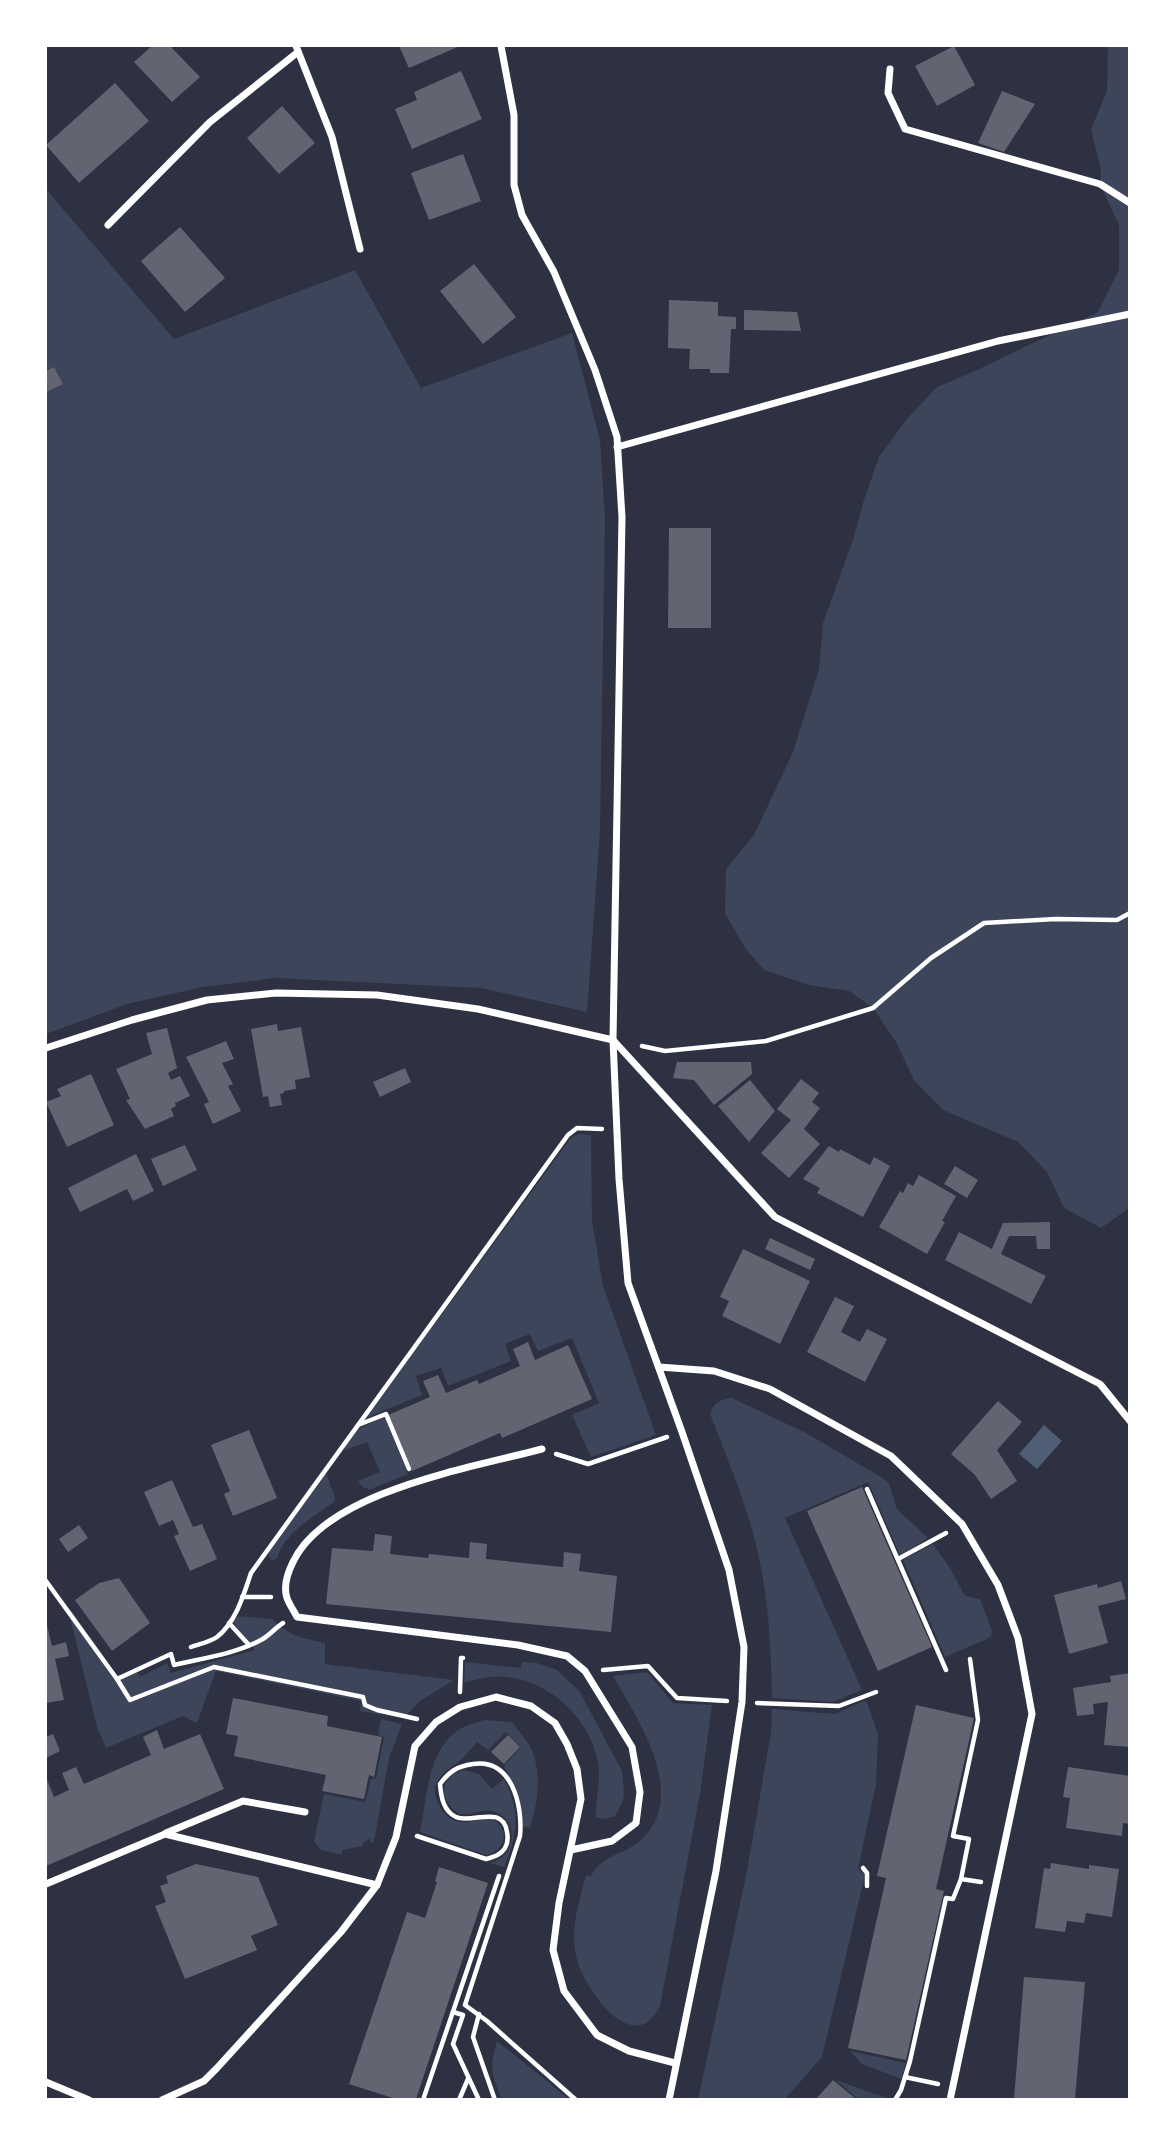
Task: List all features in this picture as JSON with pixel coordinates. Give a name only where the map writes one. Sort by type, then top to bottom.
[{"type":"street","points":[[501,46],[514,115],[514,185],[522,215],[554,272],[596,370],[617,437],[622,517],[613,1040],[619,1179],[628,1283],[729,1570],[744,1647],[742,1702],[716,1871],[669,2099]]},
{"type":"street","points":[[108,225],[210,122],[297,49],[332,137],[360,250]]},
{"type":"street","points":[[891,69],[888,93],[905,129],[1100,184],[1129,203]]},
{"type":"street","points":[[617,447],[998,341],[1129,314]]},
{"type":"street","points":[[46,1048],[132,1020],[207,1000],[276,993],[403,998],[478,1009],[613,1040],[775,1217],[1100,1384],[1129,1421]]},
{"type":"street","points":[[659,1367],[714,1371],[770,1389],[891,1456],[962,1524],[998,1585],[1018,1638],[1032,1714],[950,2099]]},
{"type":"street","points":[[542,1449],[415,1482],[329,1520],[300,1548],[287,1575],[286,1597],[297,1617],[518,1645],[567,1656],[585,1671],[632,1747],[640,1792],[636,1823],[612,1841],[571,1850]]},
{"type":"street","points":[[162,2099],[204,2081],[341,1932],[377,1885],[396,1837],[415,1745],[436,1722],[460,1707],[496,1697],[531,1706],[555,1723],[577,1769],[581,1799],[559,1903],[553,1950],[564,1991],[597,2035],[629,2051],[675,2063]]},
{"type":"street","points":[[46,1884],[243,1801],[305,1812]]},
{"type":"street","points":[[165,1834],[377,1885]]},
{"type":"street","points":[[46,2082],[89,2099]]},
{"type":"path","points":[[613,1040],[665,1051],[766,1041],[873,1008],[930,958],[984,923],[1056,919],[1117,920],[1129,913]]},
{"type":"path","points":[[191,1647],[216,1637],[229,1623],[251,1573],[568,1135],[577,1128],[592,1129]]},
{"type":"path","points":[[357,1425],[386,1414],[415,1482]]},
{"type":"path","points":[[542,1449],[588,1464],[657,1441]]},
{"type":"path","points":[[867,1489],[946,1670]]},
{"type":"path","points":[[898,1559],[930,1542]]},
{"type":"path","points":[[46,1581],[130,1700],[214,1667],[363,1697],[365,1705],[377,1710],[436,1722]]},
{"type":"path","points":[[242,1597],[286,1597]]},
{"type":"path","points":[[229,1623],[249,1646]]},
{"type":"path","points":[[117,1679],[171,1654],[174,1665],[249,1646],[267,1637],[279,1625]]},
{"type":"path","points":[[459,1681],[461,1658],[475,1659]]},
{"type":"path","points":[[895,2099],[905,2077],[946,1898],[953,1899],[961,1879],[969,1839],[953,1836],[978,1720],[970,1659]]},
{"type":"path","points":[[614,1669],[648,1666],[677,1698],[713,1700]]},
{"type":"path","points":[[769,1703],[839,1706],[876,1692]]},
{"type":"path","points":[[417,1836],[486,1859],[501,1853],[508,1841],[506,1826],[488,1815],[464,1819],[448,1812],[440,1784],[452,1770],[477,1763],[489,1763],[507,1776],[520,1814],[520,1836],[465,2005],[479,2014],[576,2099]]},
{"type":"path","points":[[863,1868],[867,1873],[867,1886]]},
{"type":"path","points":[[423,2099],[499,1876]]},
{"type":"path","points":[[453,2012],[463,2015],[453,2044],[479,2099]]},
{"type":"path","points":[[479,2014],[473,2037],[495,2099]]},
{"type":"path","points":[[905,2077],[931,2082]]},
{"type":"path","points":[[459,2099],[468,2078]]},
{"type":"shaded area","points":[[1104,46],[1129,46],[1129,1208],[1101,1228],[1064,1208],[1047,1172],[1018,1142],[943,1110],[914,1080],[896,1042],[873,1008],[849,991],[809,985],[764,970],[745,948],[725,913],[726,869],[754,835],[793,752],[819,669],[823,623],[879,457],[906,420],[937,387],[1098,312],[1119,270],[1119,225],[1100,184],[1101,170],[1091,129],[1107,91],[1108,49]]},
{"type":"shaded area","points":[[46,189],[174,339],[355,270],[421,388],[572,333],[600,440],[605,518],[600,830],[587,1012],[481,988],[275,978],[203,987],[127,1004],[46,1034]]},
{"type":"shaded area","points":[[578,1134],[591,1135],[592,1221],[603,1286],[656,1435],[591,1457],[572,1415],[599,1403],[572,1338],[538,1351],[530,1334],[505,1344],[511,1361],[448,1386],[441,1368],[416,1376],[422,1395],[366,1418],[570,1139]]},
{"type":"shaded area","points":[[732,1398],[806,1433],[881,1477],[889,1483],[897,1509],[928,1538],[900,1555],[868,1482],[785,1518],[862,1690],[833,1702],[772,1698],[769,1628],[759,1558],[744,1503],[710,1414],[718,1402]]},
{"type":"shaded area","points":[[385,1417],[408,1474],[366,1489],[358,1481],[380,1472],[367,1442],[345,1450],[344,1446],[358,1429]]},
{"type":"shaded area","points":[[1044,1425],[1062,1441],[1037,1469],[1019,1454]]},
{"type":"shaded area","points":[[326,1473],[335,1497],[334,1502],[292,1534],[277,1559],[272,1560],[269,1552]]},
{"type":"shaded area","points":[[933,1544],[965,1596],[980,1599],[992,1631],[987,1639],[945,1657],[903,1560]]},
{"type":"shaded area","points":[[71,1610],[118,1677],[136,1670],[140,1677],[167,1663],[171,1673],[255,1650],[232,1621],[236,1616],[272,1619],[296,1636],[325,1643],[325,1664],[454,1680],[420,1701],[404,1718],[360,1711],[361,1701],[216,1671],[197,1723],[183,1716],[106,1748],[97,1727],[69,1613]]},
{"type":"shaded area","points":[[465,1662],[521,1668],[522,1662],[537,1663],[557,1670],[580,1692],[622,1771],[623,1801],[615,1816],[603,1819],[596,1817],[599,1774],[597,1758],[576,1715],[551,1694],[522,1680],[495,1677],[464,1683]]},
{"type":"shaded area","points":[[647,1672],[673,1703],[712,1705],[700,1794],[660,2006],[649,2021],[637,2025],[624,2022],[611,2013],[588,1985],[576,1956],[574,1936],[586,1875],[591,1876],[601,1863],[642,1839],[655,1821],[661,1800],[660,1779],[654,1756],[613,1676]]},
{"type":"shaded area","points":[[866,1700],[878,1734],[876,1784],[858,1869],[865,1875],[822,2057],[785,2099],[698,2100],[747,1871],[771,1732],[772,1709],[835,1714]]},
{"type":"shaded area","points":[[381,1719],[402,1724],[389,1758],[372,1844],[369,1838],[363,1846],[342,1850],[342,1855],[321,1850],[314,1841],[324,1794],[365,1802],[371,1779],[376,1778],[384,1737],[378,1735]]},
{"type":"shaded area","points":[[485,1720],[512,1722],[533,1754],[538,1775],[530,1828],[523,1826],[520,1801],[504,1766],[521,1747],[506,1732],[488,1750],[477,1742],[438,1781],[435,1786],[436,1799],[449,1817],[465,1822],[489,1819],[499,1824],[504,1834],[501,1845],[498,1850],[486,1855],[420,1832],[430,1776],[441,1749],[460,1729]]},
{"type":"shaded area","points":[[464,1770],[479,1774],[492,1789],[504,1779],[509,1791],[516,1823],[515,1834],[504,1867],[490,1863],[503,1856],[511,1843],[511,1829],[504,1818],[492,1811],[459,1814],[452,1809],[445,1796],[444,1790],[449,1778]]},
{"type":"shaded area","points":[[497,2041],[569,2099],[502,2099],[492,2071]]},
{"type":"shaded area","points":[[850,2051],[906,2063],[901,2079],[862,2064]]},
{"type":"shaded area","points":[[836,2080],[889,2099],[858,2099]]},
{"type":"building","points":[[152,46],[170,46],[200,77],[172,102],[134,62]]},
{"type":"building","points":[[399,46],[460,46],[409,68]]},
{"type":"building","points":[[954,46],[975,85],[937,106],[915,66]]},
{"type":"building","points":[[461,71],[482,119],[412,149],[395,109],[417,100],[414,92]]},
{"type":"building","points":[[115,83],[149,121],[79,183],[46,145]]},
{"type":"building","points":[[1002,91],[1035,104],[1004,152],[978,143]]},
{"type":"building","points":[[282,106],[315,143],[279,174],[247,138]]},
{"type":"building","points":[[463,154],[481,201],[429,220],[411,173]]},
{"type":"building","points":[[180,227],[225,278],[185,312],[141,261]]},
{"type":"building","points":[[474,264],[516,317],[483,344],[440,291]]},
{"type":"building","points":[[669,300],[718,302],[718,316],[736,317],[736,329],[731,329],[729,373],[689,369],[690,349],[668,348]]},
{"type":"building","points":[[744,310],[797,312],[801,331],[744,330]]},
{"type":"building","points":[[54,367],[63,384],[46,392],[46,371]]},
{"type":"building","points":[[669,528],[711,528],[711,628],[668,628]]},
{"type":"building","points":[[277,1024],[278,1031],[301,1027],[310,1077],[295,1080],[296,1089],[280,1094],[282,1105],[270,1107],[268,1096],[263,1097],[251,1029]]},
{"type":"building","points":[[167,1028],[177,1068],[168,1073],[171,1080],[180,1076],[190,1096],[175,1103],[176,1106],[171,1109],[174,1116],[145,1129],[126,1100],[130,1099],[116,1069],[152,1054],[146,1033]]},
{"type":"building","points":[[226,1041],[234,1059],[222,1063],[233,1084],[228,1086],[241,1111],[213,1124],[204,1104],[209,1102],[186,1057]]},
{"type":"building","points":[[677,1062],[751,1062],[752,1074],[714,1105],[694,1080],[673,1078]]},
{"type":"building","points":[[405,1068],[411,1082],[380,1097],[373,1082]]},
{"type":"building","points":[[91,1074],[114,1125],[67,1147],[46,1102],[61,1096],[57,1089]]},
{"type":"building","points":[[801,1079],[819,1093],[812,1102],[820,1108],[804,1129],[820,1144],[789,1178],[761,1153],[791,1120],[777,1109]]},
{"type":"building","points":[[750,1080],[775,1111],[749,1142],[718,1106]]},
{"type":"building","points":[[185,1145],[197,1170],[163,1186],[151,1159]]},
{"type":"building","points":[[829,1146],[870,1165],[874,1157],[890,1166],[863,1217],[817,1193],[820,1188],[803,1179]]},
{"type":"building","points":[[136,1154],[154,1191],[133,1201],[127,1189],[80,1212],[68,1188]]},
{"type":"building","points":[[955,1166],[978,1180],[967,1198],[944,1184]]},
{"type":"building","points":[[919,1175],[956,1196],[927,1254],[879,1227],[900,1191],[903,1193],[908,1183],[913,1186]]},
{"type":"building","points":[[1050,1222],[1050,1249],[1037,1249],[1036,1236],[1009,1236],[1001,1254],[1046,1276],[1031,1304],[945,1260],[959,1232],[992,1249],[1003,1223]]},
{"type":"building","points":[[770,1238],[815,1259],[810,1270],[765,1249]]},
{"type":"building","points":[[743,1249],[810,1281],[780,1344],[722,1316],[729,1301],[720,1297]]},
{"type":"building","points":[[835,1297],[854,1306],[841,1332],[860,1342],[867,1329],[887,1339],[865,1382],[807,1352]]},
{"type":"building","points":[[528,1342],[535,1360],[568,1345],[592,1399],[502,1438],[500,1433],[412,1471],[388,1415],[430,1397],[423,1381],[438,1375],[446,1393],[477,1380],[479,1384],[520,1366],[513,1349]]},
{"type":"building","points":[[998,1401],[1022,1422],[997,1450],[1017,1481],[991,1499],[975,1475],[951,1454]]},
{"type":"building","points":[[249,1430],[277,1498],[233,1516],[224,1494],[230,1491],[211,1445]]},
{"type":"building","points":[[172,1480],[193,1527],[202,1524],[217,1559],[190,1571],[174,1536],[179,1534],[173,1520],[159,1526],[144,1492]]},
{"type":"building","points":[[862,1487],[932,1647],[878,1671],[807,1511]]},
{"type":"building","points":[[79,1525],[88,1538],[68,1552],[59,1539]]},
{"type":"building","points":[[375,1534],[392,1536],[390,1554],[428,1558],[429,1554],[469,1558],[470,1542],[487,1544],[486,1559],[563,1567],[564,1552],[581,1554],[579,1571],[617,1576],[611,1632],[326,1604],[332,1548],[373,1551]]},
{"type":"building","points":[[119,1578],[150,1623],[112,1651],[75,1600],[99,1583]]},
{"type":"building","points":[[1121,1581],[1126,1599],[1098,1606],[1108,1643],[1069,1654],[1054,1595],[1097,1584],[1098,1588]]},
{"type":"building","points":[[46,1621],[52,1646],[66,1642],[69,1656],[55,1659],[64,1700],[46,1703]]},
{"type":"building","points":[[1130,1673],[1130,1747],[1104,1745],[1108,1702],[1093,1704],[1094,1714],[1077,1716],[1073,1688],[1111,1682],[1110,1676]]},
{"type":"building","points":[[233,1698],[328,1716],[327,1726],[382,1737],[374,1777],[369,1775],[364,1799],[322,1791],[326,1775],[234,1756],[238,1736],[226,1734]]},
{"type":"building","points":[[916,1705],[974,1718],[936,1889],[944,1891],[906,2060],[848,2048],[886,1878],[877,1876]]},
{"type":"building","points":[[157,1730],[164,1749],[200,1734],[224,1789],[46,1866],[46,1777],[54,1797],[69,1790],[62,1773],[76,1767],[84,1784],[151,1755],[143,1737]]},
{"type":"building","points":[[53,1734],[60,1751],[46,1758],[46,1737]]},
{"type":"building","points":[[508,1735],[520,1747],[504,1764],[491,1752]]},
{"type":"building","points":[[1068,1767],[1130,1776],[1130,1824],[1123,1823],[1122,1836],[1066,1828],[1070,1798],[1063,1797]]},
{"type":"building","points":[[1051,1863],[1089,1869],[1089,1865],[1119,1869],[1112,1917],[1086,1913],[1084,1923],[1067,1921],[1065,1932],[1035,1928],[1044,1868],[1050,1869]]},
{"type":"building","points":[[196,1864],[258,1877],[278,1925],[251,1936],[257,1950],[185,1979],[155,1906],[166,1902],[160,1886],[168,1883],[166,1876]]},
{"type":"building","points":[[439,1867],[488,1883],[416,2099],[396,2099],[349,2084],[407,1912],[425,1918]]},
{"type":"building","points":[[1024,1977],[1085,1982],[1075,2099],[1014,2099]]},
{"type":"building","points":[[833,2080],[856,2099],[816,2099]]}]
